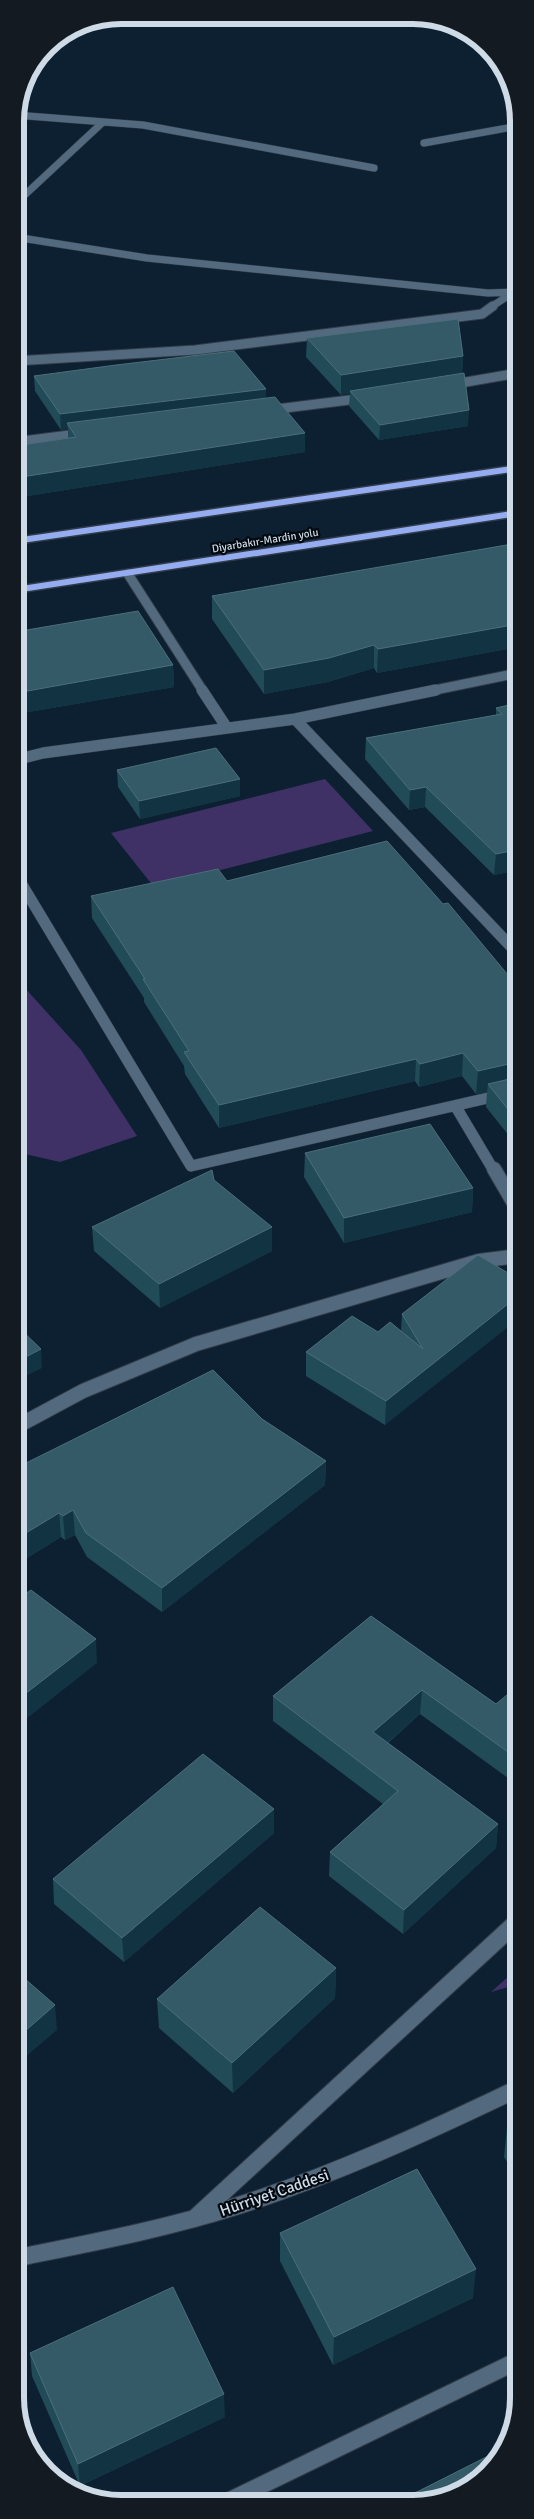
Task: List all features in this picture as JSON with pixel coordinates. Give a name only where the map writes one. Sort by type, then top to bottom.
[{"type":"highway","points":[[24,540],[510,469]]},
{"type":"highway","name":"Diyarbakır-Mardin yolu","points":[[24,589],[510,515]]},
{"type":"street","points":[[24,116],[143,125],[374,168]]},
{"type":"street","points":[[24,196],[102,123]]},
{"type":"street","points":[[424,143],[510,127]]},
{"type":"street","points":[[24,238],[147,258],[488,293],[510,292]]},
{"type":"street","points":[[24,360],[195,350],[482,314],[510,296]]},
{"type":"street","points":[[436,387],[510,374]]},
{"type":"street","points":[[263,411],[370,397]]},
{"type":"street","points":[[24,441],[94,432]]},
{"type":"street","points":[[128,574],[227,728]]},
{"type":"street","points":[[24,758],[43,753],[295,719],[510,675]]},
{"type":"street","points":[[295,719],[510,946]]},
{"type":"street","points":[[24,889],[192,1166],[456,1107],[510,1093]]},
{"type":"street","points":[[456,1107],[510,1197]]},
{"type":"street","points":[[24,1423],[83,1391],[196,1344],[479,1261],[510,1257]]},
{"type":"street","points":[[194,2218],[510,1928]]},
{"type":"street","name":"Hürriyet Caddesi","points":[[24,2256],[194,2218],[320,2177],[434,2128],[510,2092]]},
{"type":"street","points":[[241,2495],[510,2364]]},
{"type":"shaded area","points":[[325,779],[373,831],[154,887],[111,833]]},
{"type":"shaded area","points":[[24,987],[81,1050],[137,1136],[60,1162],[24,1154]]},
{"type":"shaded area","points":[[510,1975],[510,1987],[491,1992]]},
{"type":"building","points":[[458,319],[463,356],[341,375],[307,338]]},
{"type":"building","points":[[234,351],[266,389],[60,414],[34,376],[116,365]]},
{"type":"building","points":[[464,373],[469,410],[380,425],[350,391]]},
{"type":"building","points":[[275,397],[305,433],[24,477],[24,445],[76,437],[67,423]]},
{"type":"building","points":[[510,544],[510,625],[378,649],[374,645],[329,658],[264,670],[212,596]]},
{"type":"building","points":[[138,611],[173,665],[24,692],[24,630]]},
{"type":"building","points":[[510,705],[510,851],[496,854],[426,787],[410,790],[366,738],[502,714],[496,708]]},
{"type":"building","points":[[216,748],[240,779],[139,801],[117,770]]},
{"type":"building","points":[[387,841],[443,904],[448,903],[510,977],[510,1064],[478,1071],[463,1053],[420,1064],[416,1059],[219,1105],[184,1052],[189,1051],[143,979],[145,979],[91,896],[218,869],[227,881]]},
{"type":"building","points":[[510,1079],[510,1112],[488,1084]]},
{"type":"building","points":[[430,1124],[473,1188],[344,1218],[305,1153]]},
{"type":"building","points":[[212,1170],[214,1180],[272,1227],[159,1284],[92,1227]]},
{"type":"building","points":[[478,1255],[510,1274],[510,1302],[386,1401],[306,1352],[352,1316],[378,1332],[390,1322],[423,1349],[402,1314]]},
{"type":"building","points":[[24,1333],[41,1349],[24,1358]]},
{"type":"building","points":[[213,1370],[262,1419],[326,1461],[162,1588],[86,1533],[73,1510],[63,1516],[59,1513],[24,1534],[24,1464]]},
{"type":"building","points":[[31,1590],[96,1639],[24,1695],[24,1595]]},
{"type":"building","points":[[371,1616],[496,1704],[510,1692],[510,1754],[422,1690],[373,1732],[498,1824],[404,1910],[330,1852],[398,1791],[273,1696]]},
{"type":"building","points":[[203,1754],[274,1809],[122,1938],[53,1879]]},
{"type":"building","points":[[260,1907],[336,1968],[232,2063],[157,1999]]},
{"type":"building","points":[[24,1978],[55,2005],[24,2032]]},
{"type":"building","points":[[417,2169],[476,2269],[334,2337],[280,2233]]},
{"type":"building","points":[[173,2287],[224,2394],[78,2464],[30,2353]]},
{"type":"building","points":[[492,2454],[477,2471],[462,2482],[444,2490],[411,2495]]}]
